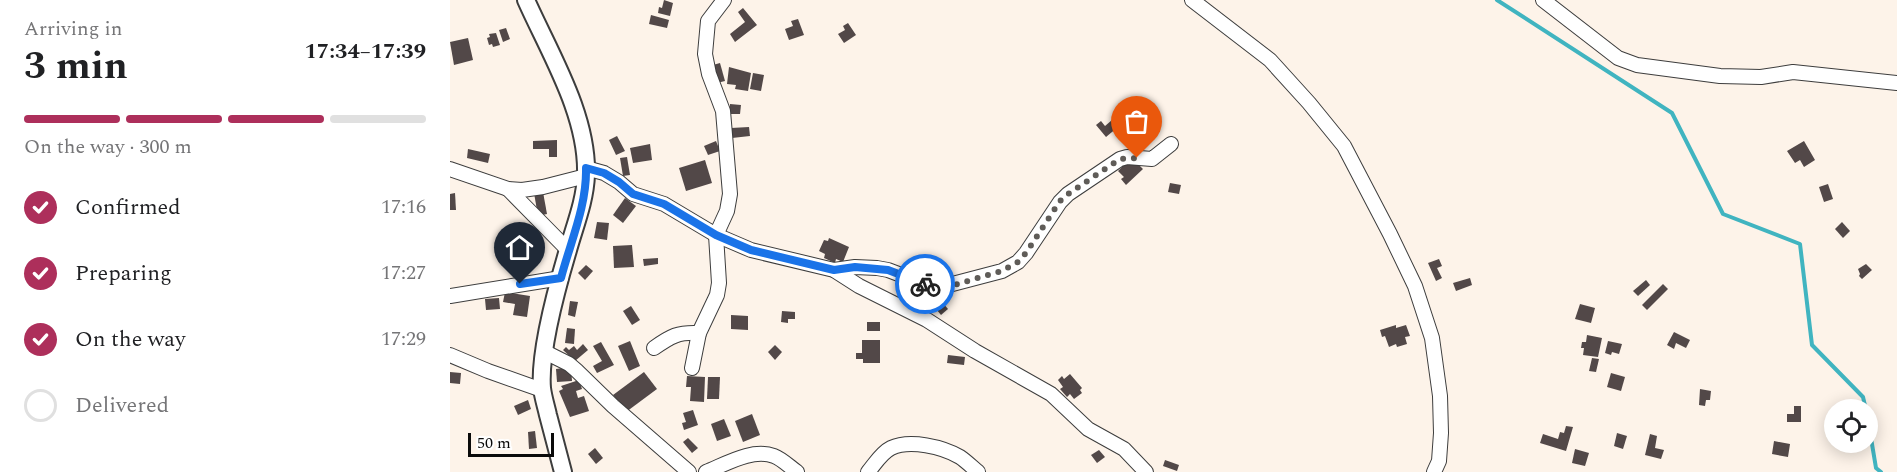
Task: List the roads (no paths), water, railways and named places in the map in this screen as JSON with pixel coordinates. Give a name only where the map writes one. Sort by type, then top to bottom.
[{"type":"street","points":[[526,0],[570,96],[579,127],[586,172],[578,220],[568,250],[545,352],[542,390],[563,472]]},
{"type":"street","points":[[692,368],[699,333],[717,296],[719,283],[716,235],[727,211],[730,194],[723,111],[709,74],[705,54],[708,21],[724,0]]},
{"type":"street","points":[[1192,0],[1270,60],[1309,103],[1344,146],[1390,234],[1415,286],[1432,338],[1440,396],[1441,433],[1439,462],[1434,472]]},
{"type":"street","points":[[1543,0],[1618,58],[1637,65],[1720,76],[1769,76],[1793,72],[1897,83]]},
{"type":"street","points":[[834,270],[855,267],[877,268],[930,286],[941,287],[1002,271],[1018,262],[1026,253],[1060,201],[1068,194],[1120,159],[1127,157],[1152,159],[1172,144]]},
{"type":"street","points":[[450,169],[508,189],[532,189],[586,172],[604,173],[633,194],[664,204],[716,235],[751,250],[834,270],[927,320],[975,351],[1051,394],[1088,429],[1124,449],[1146,472]]},
{"type":"street","points":[[508,189],[568,250]]},
{"type":"street","points":[[450,296],[561,278]]},
{"type":"street","points":[[654,348],[672,336],[699,333]]},
{"type":"street","points":[[545,352],[569,364],[689,472]]},
{"type":"street","points":[[450,355],[542,390]]},
{"type":"street","points":[[868,472],[891,449],[916,444],[931,446],[959,457],[978,472]]},
{"type":"street","points":[[706,472],[749,455],[762,453],[775,456],[797,472]]},
{"type":"waterway","points":[[1497,0],[1672,113],[1723,214],[1800,244],[1812,345],[1863,399]]},
{"type":"waterway","points":[[1874,453],[1876,468],[1881,472]]}]
